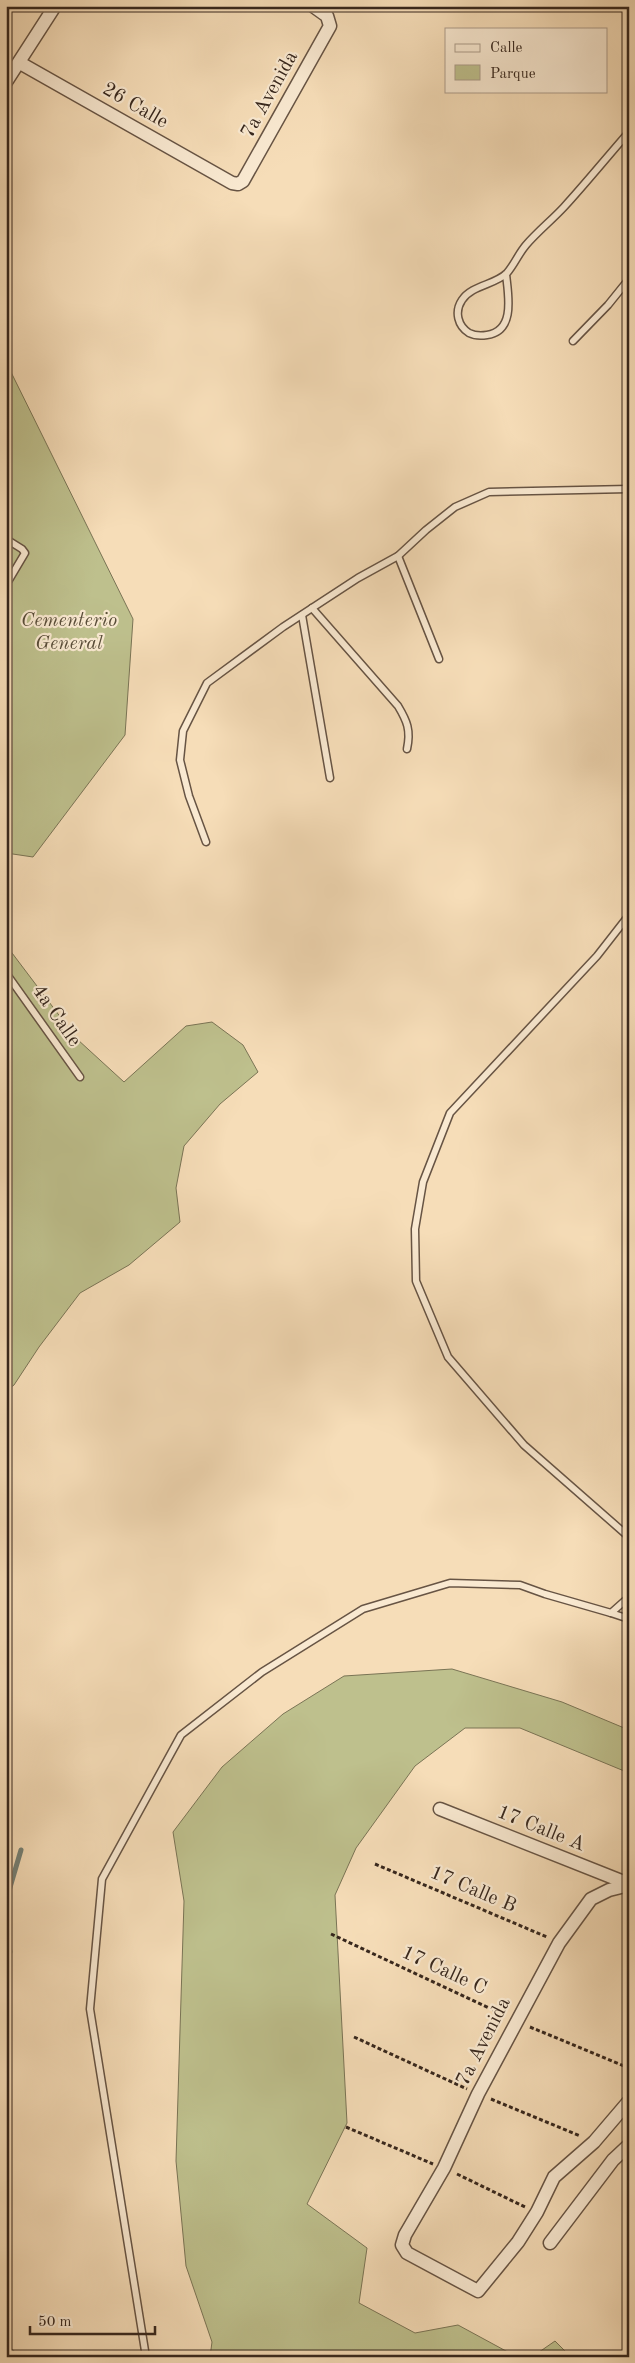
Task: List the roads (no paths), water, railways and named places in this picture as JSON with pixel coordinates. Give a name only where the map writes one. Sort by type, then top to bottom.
[{"type":"street","points":[[6,82],[56,6]]},
{"type":"street","name":"7a Avenida","points":[[232,183],[238,184],[243,181],[248,173],[330,26],[327,16],[313,6]]},
{"type":"street","name":"26 Calle","points":[[20,62],[232,183]]},
{"type":"street","name":"17 Calle A","points":[[440,1810],[629,1884]]},
{"type":"street","name":"7a Avenida","points":[[629,1884],[609,1890],[591,1899],[559,1942],[516,2021],[444,2168],[405,2236],[402,2245],[407,2252],[475,2291],[480,2289],[518,2242],[538,2212],[554,2177],[594,2142],[629,2101]]},
{"type":"street","points":[[550,2243],[613,2160],[629,2145]]},
{"type":"lane","points":[[506,274],[509,308],[507,319],[502,328],[493,334],[482,336],[472,334],[462,328],[457,318],[462,300],[475,289],[506,274],[527,244],[564,207],[629,132]]},
{"type":"lane","points":[[573,341],[608,305],[629,279]]},
{"type":"lane","points":[[206,842],[189,796],[180,760],[183,731],[207,683],[312,608],[358,578],[398,556],[426,530],[455,508],[489,492],[629,489]]},
{"type":"lane","points":[[6,539],[25,553],[6,585]]},
{"type":"lane","points":[[398,556],[440,659]]},
{"type":"lane","points":[[312,608],[398,706],[409,724],[410,735],[407,749]]},
{"type":"lane","points":[[302,615],[330,778]]},
{"type":"lane","points":[[629,916],[597,956],[450,1113],[423,1182],[415,1229],[416,1281],[448,1357],[524,1446],[629,1537]]},
{"type":"lane","name":"4a Calle","points":[[6,972],[80,1077]]},
{"type":"lane","points":[[146,2357],[90,2009],[102,1879],[181,1735],[262,1672],[363,1609],[450,1584],[520,1585],[612,1612],[629,1619]]},
{"type":"lane","points":[[612,1612],[629,1597]]},
{"type":"waterway","points":[[6,1901],[21,1850]]},
{"type":"waterway","points":[[6,1929],[10,1952],[6,1958]]},
{"type":"waterway","points":[[6,2227],[9,2231],[9,2303],[6,2316]]},
{"type":"waterway","points":[[6,2346],[17,2357]]},
{"type":"park label","name":"Cementerio General","points":[[69,632]]}]
